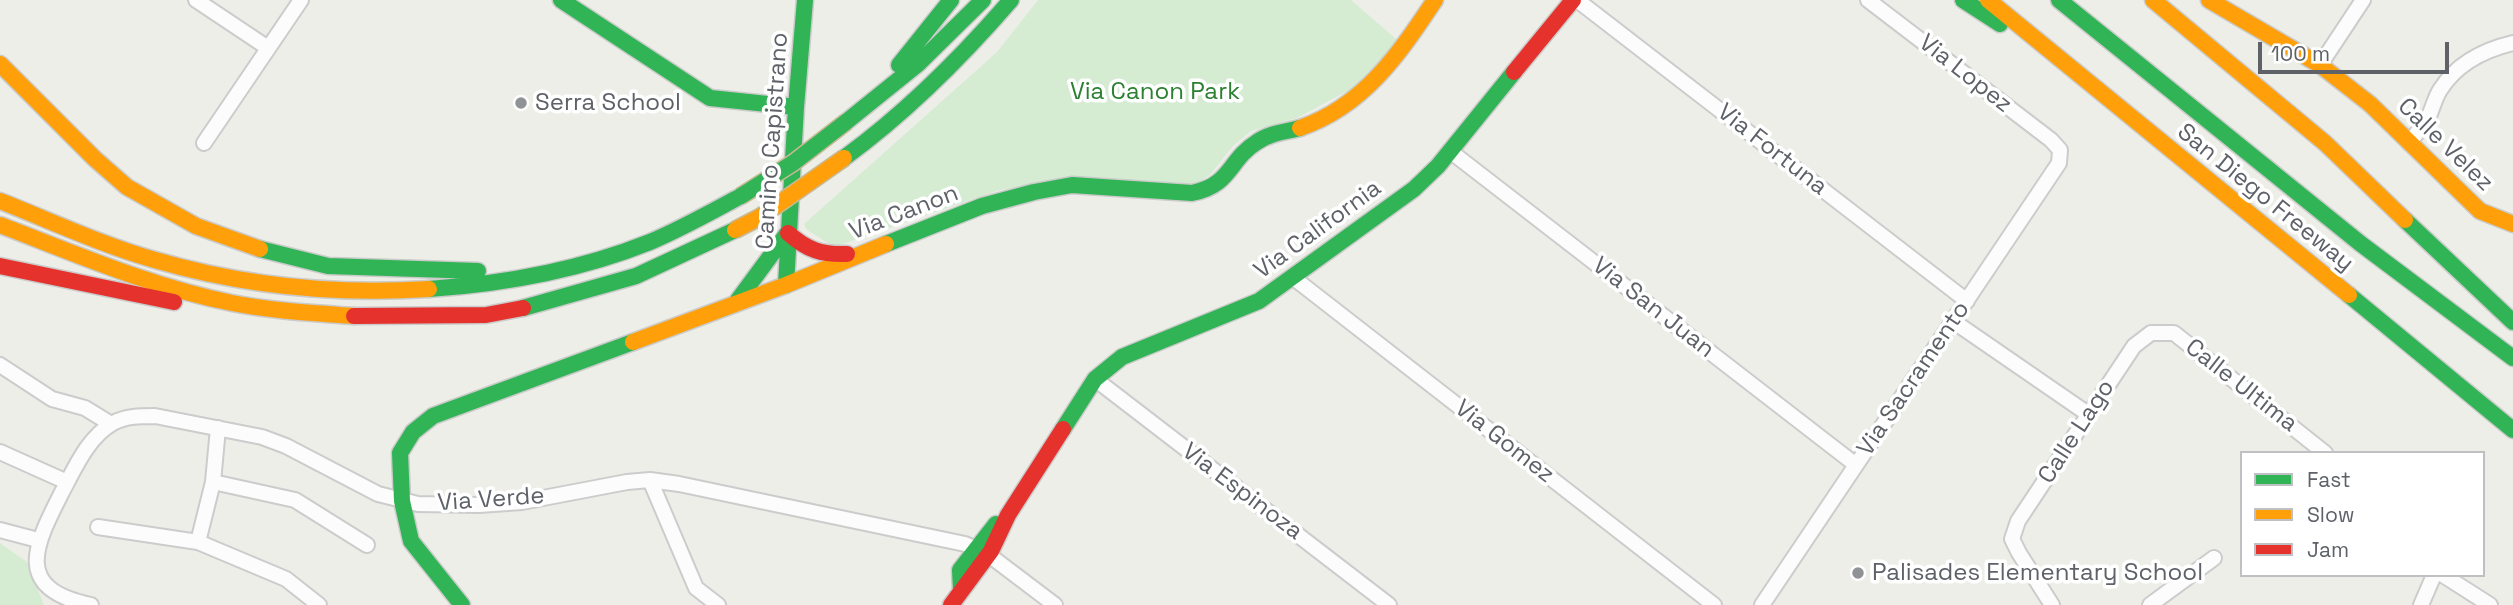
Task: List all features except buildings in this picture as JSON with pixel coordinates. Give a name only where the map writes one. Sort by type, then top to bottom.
[{"type":"main road","points":[[561,0],[710,98],[796,107]]},
{"type":"main road","name":"Camino Capistrano","points":[[786,285],[796,107],[806,0]]},
{"type":"main road","points":[[846,122],[922,39],[951,0]]},
{"type":"main road","points":[[0,201],[154,260],[227,277],[314,290],[393,292],[446,288],[542,274],[636,247],[741,197],[793,163],[894,87],[983,0]]},
{"type":"main road","points":[[0,267],[258,320],[326,326],[410,323],[486,315],[543,304],[636,276],[760,217],[883,131],[939,79],[1011,0]]},
{"type":"main road","name":"Via Canon","points":[[402,501],[400,453],[413,432],[433,416],[786,285],[982,206],[1072,185],[1192,193],[1218,186],[1253,144],[1269,135],[1307,126],[1341,108],[1373,86],[1399,55],[1435,0]]},
{"type":"main road","name":"Via California","points":[[951,605],[961,591],[960,570],[982,552],[993,526],[1008,515],[1095,379],[1122,357],[1259,301],[1295,279],[1414,189],[1450,151],[1575,0]]},
{"type":"main road","points":[[1964,0],[2085,80]]},
{"type":"main road","name":"San Diego Freeway","points":[[1988,0],[2513,430]]},
{"type":"main road","name":"San Diego Freeway","points":[[2059,0],[2361,244],[2513,359]]},
{"type":"main road","points":[[2153,0],[2325,143],[2513,322]]},
{"type":"main road","points":[[2161,0],[2176,19]]},
{"type":"main road","name":"Calle Velez","points":[[2208,0],[2320,65],[2370,104],[2480,211],[2513,224]]},
{"type":"main road","points":[[0,64],[95,159],[127,187],[186,221],[223,238],[328,267],[542,274]]},
{"type":"main road","points":[[0,225],[138,276],[233,303],[324,315],[486,315]]},
{"type":"main road","points":[[735,304],[753,284],[772,251],[788,232],[802,246],[822,255],[859,254]]},
{"type":"main road","points":[[402,501],[411,541],[462,605]]},
{"type":"street","points":[[196,0],[268,48]]},
{"type":"street","points":[[204,144],[301,0]]},
{"type":"street","name":"Via Fortuna","points":[[1575,0],[1967,301]]},
{"type":"street","name":"Via Lopez","points":[[1868,0],[2060,150]]},
{"type":"street","points":[[2320,65],[2363,0]]},
{"type":"street","points":[[2410,143],[2429,115],[2438,91],[2452,74],[2470,59],[2492,48],[2513,43]]},
{"type":"street","name":"Via Sacramento","points":[[1762,605],[2059,163],[2060,150]]},
{"type":"street","name":"Via San Juan","points":[[1450,151],[1856,465]]},
{"type":"street","name":"Via Gomez","points":[[1295,279],[1714,605]]},
{"type":"street","points":[[1953,321],[2088,414]]},
{"type":"street","name":"Calle Lago","points":[[2052,605],[2012,539],[2018,521],[2134,346],[2151,333]]},
{"type":"street","name":"Calle Ultima","points":[[2151,333],[2174,333],[2322,451]]},
{"type":"street","points":[[0,365],[52,399],[85,408],[111,424],[90,444],[79,460],[38,540],[37,566],[42,580],[51,591],[73,603],[91,605]]},
{"type":"street","name":"Via Espinoza","points":[[1095,379],[1389,605]]},
{"type":"street","name":"Via Verde","points":[[111,424],[124,418],[146,416],[262,437],[286,446],[378,494],[418,504],[479,505],[522,502],[650,480],[679,484],[917,533],[982,552],[1055,605]]},
{"type":"street","points":[[198,542],[213,482],[218,428]]},
{"type":"street","points":[[0,452],[67,482]]},
{"type":"street","points":[[650,480],[696,589],[718,605]]},
{"type":"street","points":[[213,482],[295,500],[367,545]]},
{"type":"street","points":[[98,527],[198,542],[286,579],[319,605]]},
{"type":"street","points":[[0,530],[38,540]]},
{"type":"street","points":[[2150,605],[2214,558]]},
{"type":"street","points":[[2421,605],[2433,577]]},
{"type":"street","points":[[2446,577],[2490,605]]},
{"type":"green space","name":"Via Canon Park","points":[[1038,0],[1351,0],[1402,44],[1370,85],[1344,93],[1297,118],[1251,131],[1233,146],[1210,175],[1196,184],[1048,182],[1000,190],[834,247],[807,230],[804,224],[997,52]]},
{"type":"green space","points":[[0,543],[27,562],[44,605],[0,605]]},
{"type":"traffic: fast","points":[[561,0],[710,98],[796,107]]},
{"type":"traffic: fast","points":[[786,285],[805,0]]},
{"type":"traffic: fast","points":[[899,65],[951,0]]},
{"type":"traffic: fast","points":[[846,122],[918,64],[983,0]]},
{"type":"traffic: fast","points":[[844,158],[932,84],[1011,0]]},
{"type":"traffic: fast","points":[[1963,0],[2000,24]]},
{"type":"traffic: fast","points":[[2059,0],[2361,244],[2513,358]]},
{"type":"traffic: fast","points":[[1063,429],[1095,379],[1122,357],[1259,301],[1414,189],[1438,166],[1514,72]]},
{"type":"traffic: fast","points":[[741,196],[793,163],[846,122]]},
{"type":"traffic: fast","points":[[886,244],[982,206],[1072,185],[1192,193],[1215,184],[1240,156],[1262,139],[1300,128]]},
{"type":"traffic: fast","points":[[429,289],[541,274],[623,252],[662,237],[741,196]]},
{"type":"traffic: fast","points":[[2405,220],[2513,322]]},
{"type":"traffic: fast","points":[[523,308],[636,276],[735,230]]},
{"type":"traffic: fast","points":[[738,300],[789,231]]},
{"type":"traffic: fast","points":[[260,249],[328,266],[478,271]]},
{"type":"traffic: fast","points":[[2349,295],[2513,430]]},
{"type":"traffic: fast","points":[[462,605],[411,541],[402,501],[400,453],[413,432],[433,416],[633,342]]},
{"type":"traffic: fast","points":[[961,590],[960,570],[996,524]]},
{"type":"traffic: slow","points":[[1300,128],[1343,106],[1378,76],[1408,40],[1435,0]]},
{"type":"traffic: slow","points":[[1988,0],[2349,295]]},
{"type":"traffic: slow","points":[[2153,0],[2325,143],[2405,220]]},
{"type":"traffic: slow","points":[[2209,0],[2320,65],[2370,104],[2480,211],[2513,224]]},
{"type":"traffic: slow","points":[[0,64],[95,159],[127,187],[196,226],[260,249]]},
{"type":"traffic: slow","points":[[735,230],[760,217],[844,158]]},
{"type":"traffic: slow","points":[[0,201],[135,254],[222,276],[325,289],[429,289]]},
{"type":"traffic: slow","points":[[0,225],[114,269],[202,296],[262,308],[354,316]]},
{"type":"traffic: slow","points":[[633,342],[786,285],[886,244]]},
{"type":"traffic: jam","points":[[1514,72],[1573,0]]},
{"type":"traffic: jam","points":[[788,233],[815,250],[830,254],[847,254]]},
{"type":"traffic: jam","points":[[0,266],[174,302]]},
{"type":"traffic: jam","points":[[354,316],[486,315],[523,308]]},
{"type":"traffic: jam","points":[[951,605],[991,551],[1008,515],[1063,429]]},
{"type":"place","name":"Serra School","points":[[521,103]]},
{"type":"place","name":"Palisades Elementary School","points":[[1858,573]]}]
